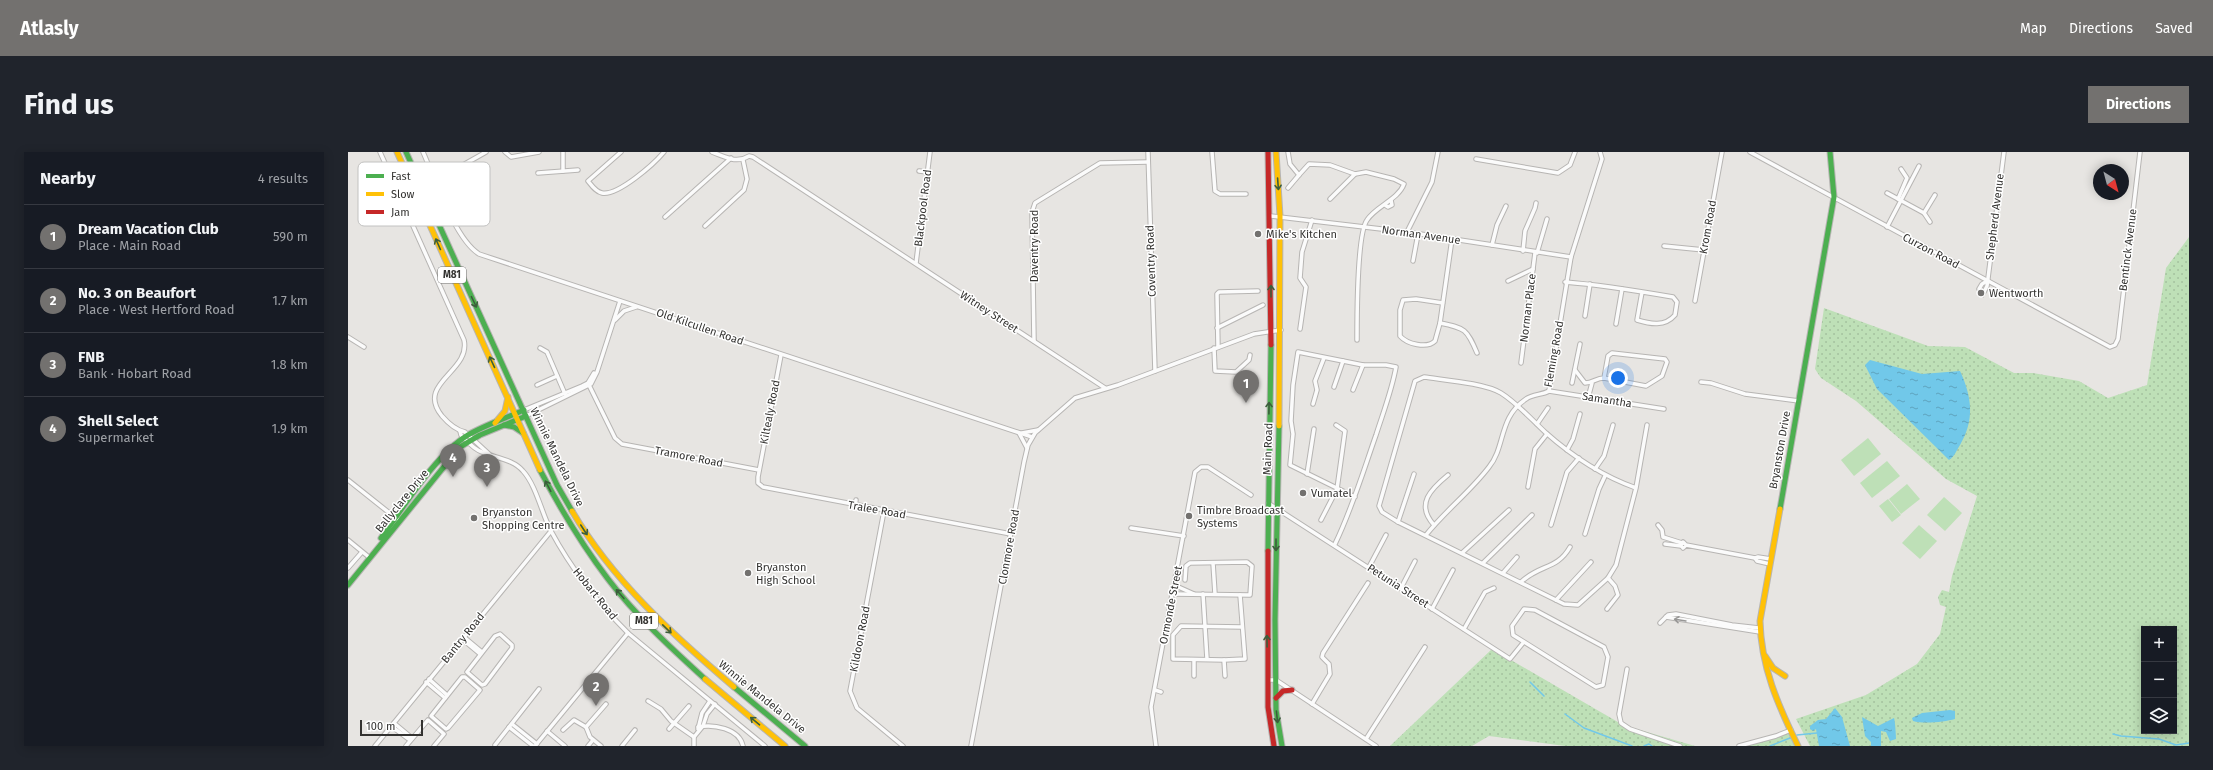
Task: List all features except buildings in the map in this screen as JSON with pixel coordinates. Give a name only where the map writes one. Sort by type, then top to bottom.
[{"type":"main road","name":"Winnie Mandela Drive","points":[[397,152],[402,162]]},
{"type":"main road","name":"Winnie Mandela Drive","points":[[406,152],[411,162]]},
{"type":"main road","name":"Main Road","points":[[1268,152],[1271,216],[1271,330],[1267,502],[1268,708],[1274,746]]},
{"type":"main road","name":"Main Road","points":[[1276,152],[1280,216],[1281,330],[1276,506],[1276,699],[1282,746]]},
{"type":"main road","name":"Bryanston Drive","points":[[1798,746],[1773,696],[1760,630],[1834,197],[1830,152]]},
{"type":"main road","name":"Winnie Mandela Drive","points":[[431,226],[516,416],[559,505],[618,591],[673,651],[785,746]]},
{"type":"main road","name":"Winnie Mandela Drive","points":[[440,226],[526,416],[569,506],[599,551],[653,617],[689,650],[806,746]]},
{"type":"main road","points":[[495,423],[505,411],[508,397]]},
{"type":"main road","name":"Ballyclare Drive","points":[[468,439],[504,425],[524,410]]},
{"type":"main road","name":"Ballyclare Drive","points":[[348,585],[446,455],[468,439],[495,423],[516,416],[526,416]]},
{"type":"main road","points":[[504,425],[514,427],[524,433]]},
{"type":"main road","name":"Ballyclare Drive","points":[[348,580],[368,557]]},
{"type":"main road","points":[[1764,654],[1773,668],[1786,676]]},
{"type":"main road","points":[[1276,699],[1283,691],[1292,690]]},
{"type":"street","name":"Hobart Road","points":[[380,152],[384,162]]},
{"type":"street","name":"Old Kilcullen Road","points":[[423,152],[428,162]]},
{"type":"street","points":[[467,162],[486,152]]},
{"type":"street","points":[[505,152],[511,157],[539,152]]},
{"type":"street","points":[[563,152],[563,170]]},
{"type":"street","points":[[621,152],[588,181],[597,191],[606,193],[622,188],[664,152]]},
{"type":"street","points":[[712,152],[743,160],[748,157],[746,152]]},
{"type":"street","name":"Blackpool Road","points":[[916,263],[930,152]]},
{"type":"street","name":"Coventry Road","points":[[1148,152],[1155,371]]},
{"type":"street","points":[[1212,152],[1215,191],[1220,194],[1246,194]]},
{"type":"street","points":[[1288,152],[1290,164],[1299,175]]},
{"type":"street","points":[[1407,232],[1432,182],[1438,152]]},
{"type":"street","points":[[1476,159],[1558,173],[1570,165],[1575,152]]},
{"type":"street","name":"Fleming Road","points":[[1426,535],[1490,467],[1498,450],[1505,424],[1518,407],[1530,397],[1549,391],[1571,257],[1602,159],[1600,152]]},
{"type":"street","name":"Krom Road","points":[[1695,301],[1722,152]]},
{"type":"street","name":"Curzon Road","points":[[1750,152],[2107,347],[2113,346]]},
{"type":"street","name":"Shepherd Avenue","points":[[1984,292],[1987,281],[2004,152]]},
{"type":"street","name":"Bentinck Avenue","points":[[2113,346],[2118,339],[2140,152]]},
{"type":"street","name":"Witney Street","points":[[748,157],[753,157],[1104,388]]},
{"type":"street","points":[[665,217],[731,158]]},
{"type":"street","points":[[705,226],[744,190],[746,179],[743,160]]},
{"type":"street","name":"Daventry Road","points":[[1034,341],[1032,212],[1035,202],[1100,163],[1148,162]]},
{"type":"street","points":[[1288,188],[1307,165],[1313,163],[1330,164],[1355,174],[1366,172],[1403,183],[1403,186],[1391,200],[1372,213],[1363,227],[1358,288],[1357,340]]},
{"type":"street","points":[[1899,199],[1919,166]]},
{"type":"street","points":[[1887,227],[1907,178],[1901,168]]},
{"type":"street","points":[[538,172],[578,170]]},
{"type":"street","points":[[919,171],[928,172]]},
{"type":"street","points":[[1330,199],[1355,174]]},
{"type":"street","points":[[1887,193],[1924,213],[1930,222]]},
{"type":"street","points":[[1924,213],[1935,195]]},
{"type":"street","points":[[1523,250],[1525,231],[1536,203]]},
{"type":"street","points":[[1492,245],[1496,225],[1506,206]]},
{"type":"street","name":"Norman Avenue","points":[[1271,216],[1407,232],[1536,253],[1571,257]]},
{"type":"street","name":"Norman Place","points":[[1521,363],[1533,269],[1536,253],[1547,219]]},
{"type":"street","points":[[1300,329],[1306,287],[1301,282],[1300,278],[1302,252],[1312,220]]},
{"type":"street","name":"Hobart Road","points":[[413,226],[464,340],[463,358],[442,380],[436,395],[437,406],[440,414],[468,439],[490,455],[511,463],[523,471],[551,530],[586,588],[628,633],[765,746]]},
{"type":"street","name":"Old Kilcullen Road","points":[[456,226],[460,235],[475,251],[484,256],[1032,438]]},
{"type":"street","points":[[1413,261],[1418,234]]},
{"type":"street","points":[[1443,303],[1416,299],[1403,300],[1400,310],[1400,336],[1406,342],[1430,344],[1435,341],[1440,323],[1443,303],[1452,239]]},
{"type":"street","points":[[1664,246],[1704,250]]},
{"type":"street","points":[[1508,281],[1533,269]]},
{"type":"street","points":[[1979,289],[1982,284],[1987,281]]},
{"type":"street","points":[[1566,282],[1590,284],[1642,292],[1675,298],[1677,302],[1675,316],[1665,323],[1656,324],[1637,320],[1642,292]]},
{"type":"street","points":[[1585,316],[1590,284]]},
{"type":"street","points":[[1616,324],[1622,289]]},
{"type":"street","points":[[1250,356],[1249,360],[1236,372],[1215,371],[1217,294],[1219,292],[1258,291]]},
{"type":"street","points":[[589,384],[598,367],[620,301]]},
{"type":"street","points":[[1217,328],[1263,305]]},
{"type":"street","points":[[614,322],[624,311],[637,306]]},
{"type":"street","points":[[1440,323],[1464,328],[1477,353]]},
{"type":"street","points":[[1104,388],[1155,371],[1254,334],[1271,330],[1281,330]]},
{"type":"street","points":[[348,337],[364,347]]},
{"type":"street","points":[[1572,383],[1580,344]]},
{"type":"street","points":[[540,348],[547,352],[565,394]]},
{"type":"street","points":[[1335,544],[1349,516],[1396,369],[1394,366],[1363,365],[1298,352],[1294,365],[1291,421],[1293,434],[1289,464],[1292,467],[1355,497]]},
{"type":"street","points":[[1575,370],[1582,381],[1592,383],[1604,378],[1649,385],[1662,376],[1667,362],[1665,359],[1612,353],[1608,356],[1604,378]]},
{"type":"street","name":"Kiltealy Road","points":[[759,470],[781,355]]},
{"type":"street","points":[[1313,404],[1317,390],[1315,381],[1324,358]]},
{"type":"street","points":[[1334,387],[1344,361]]},
{"type":"street","points":[[1353,390],[1363,365]]},
{"type":"street","points":[[537,385],[557,376]]},
{"type":"street","points":[[1636,488],[1605,476],[1567,450],[1518,407],[1502,394],[1491,388],[1424,377],[1416,379],[1379,503],[1380,510],[1382,512],[1398,522],[1483,562],[1568,606],[1578,606],[1608,578],[1618,562],[1636,488],[1647,425]]},
{"type":"street","points":[[1701,382],[1711,383],[1745,394],[1799,401]]},
{"type":"street","points":[[1588,398],[1592,383]]},
{"type":"street","name":"Ballyclare Drive","points":[[524,410],[589,384]]},
{"type":"street","name":"Ballyclare Drive","points":[[526,416],[589,384]]},
{"type":"street","name":"Tramore Road","points":[[589,384],[619,442],[627,446],[759,470]]},
{"type":"street","name":"Clonmore Road","points":[[972,746],[1027,449],[1032,438],[1039,430],[1072,400],[1104,388]]},
{"type":"street","name":"Samantha","points":[[1549,391],[1664,409]]},
{"type":"street","points":[[950,410],[951,405]]},
{"type":"street","points":[[1537,424],[1548,408]]},
{"type":"street","points":[[1567,450],[1573,439],[1580,414]]},
{"type":"street","points":[[1321,520],[1337,489],[1345,431],[1336,425]]},
{"type":"street","points":[[1595,469],[1604,456],[1613,425]]},
{"type":"street","points":[[1307,474],[1314,429]]},
{"type":"street","points":[[1027,449],[1020,433],[1039,430]]},
{"type":"street","points":[[1528,487],[1535,449],[1547,434]]},
{"type":"street","points":[[1551,525],[1567,472],[1579,458]]},
{"type":"street","name":"Ormonde Street","points":[[1156,746],[1151,711],[1195,472],[1200,467],[1208,466],[1251,495]]},
{"type":"street","name":"Tralee Road","points":[[759,470],[758,483],[765,489],[1011,534]]},
{"type":"street","points":[[1398,522],[1414,474]]},
{"type":"street","points":[[1434,525],[1426,514],[1426,502],[1432,490],[1448,475]]},
{"type":"street","points":[[1585,534],[1599,489],[1605,476]]},
{"type":"street","points":[[348,480],[397,519]]},
{"type":"street","points":[[855,506],[856,500]]},
{"type":"street","name":"Petunia Street","points":[[1267,502],[1276,506],[1335,544],[1510,659],[1523,643]]},
{"type":"street","points":[[1462,553],[1508,510]]},
{"type":"street","name":"Kildoon Road","points":[[884,511],[850,691],[858,708],[903,746]]},
{"type":"street","points":[[1483,562],[1532,515]]},
{"type":"street","points":[[1658,525],[1662,530],[1663,537],[1681,544],[1684,548],[1686,545],[1755,558],[1758,557],[1771,561]]},
{"type":"street","points":[[1132,528],[1184,536]]},
{"type":"street","name":"Bantry Road","points":[[375,746],[551,530]]},
{"type":"street","points":[[1370,567],[1386,535]]},
{"type":"street","points":[[348,540],[368,557]]},
{"type":"street","points":[[1665,544],[1681,544]]},
{"type":"street","points":[[1521,582],[1535,570],[1560,561],[1570,547]]},
{"type":"street","points":[[348,568],[362,552]]},
{"type":"street","points":[[1503,573],[1517,557]]},
{"type":"street","points":[[1401,588],[1415,561]]},
{"type":"street","points":[[1556,600],[1591,562]]},
{"type":"street","points":[[1173,594],[1251,594],[1250,563],[1188,563],[1185,580]]},
{"type":"street","points":[[1213,563],[1215,594]]},
{"type":"street","points":[[1432,609],[1453,570]]},
{"type":"street","points":[[1607,609],[1618,596],[1614,586],[1608,578]]},
{"type":"street","points":[[1312,704],[1330,674],[1329,664],[1322,657],[1323,653],[1368,583]]},
{"type":"street","points":[[1174,586],[1194,594]]},
{"type":"street","points":[[1464,630],[1485,592],[1494,588]]},
{"type":"street","points":[[1203,594],[1204,627],[1207,633],[1207,659]]},
{"type":"street","points":[[1240,595],[1246,658],[1224,660],[1174,659],[1173,635],[1181,626],[1242,627]]},
{"type":"street","points":[[1524,609],[1530,609],[1606,649],[1608,657],[1603,685],[1596,687],[1523,643],[1513,635],[1511,628],[1524,609]]},
{"type":"street","points":[[1660,623],[1666,617],[1676,614],[1760,630]]},
{"type":"street","points":[[510,725],[535,745],[628,633]]},
{"type":"street","points":[[498,634],[513,647],[483,686],[467,672],[481,653],[498,634]]},
{"type":"street","points":[[463,638],[481,653]]},
{"type":"street","points":[[1366,739],[1425,648]]},
{"type":"street","points":[[1194,660],[1194,676]]},
{"type":"street","points":[[1224,660],[1225,676]]},
{"type":"street","points":[[1627,669],[1619,714],[1621,723],[1630,729],[1680,746]]},
{"type":"street","points":[[462,677],[465,677],[480,690],[447,729],[431,716],[446,696],[462,677]]},
{"type":"street","points":[[429,679],[446,696]]},
{"type":"street","points":[[1268,680],[1276,680],[1376,746]]},
{"type":"street","points":[[426,682],[446,696]]},
{"type":"street","points":[[495,745],[539,689]]},
{"type":"street","points":[[1155,690],[1160,692]]},
{"type":"street","points":[[700,728],[702,713],[710,700]]},
{"type":"street","points":[[648,701],[661,709],[675,724],[694,737]]},
{"type":"street","points":[[586,727],[606,704]]},
{"type":"street","points":[[694,746],[694,737],[707,714],[715,704]]},
{"type":"street","points":[[669,729],[675,724],[689,706]]},
{"type":"street","points":[[563,730],[574,720],[586,727],[593,740],[598,745]]},
{"type":"street","points":[[406,746],[426,721],[430,721],[444,734],[434,746]]},
{"type":"street","points":[[393,724],[411,739]]},
{"type":"street","points":[[700,728],[725,728],[740,740],[743,746]]},
{"type":"street","points":[[622,746],[635,730]]},
{"type":"street","points":[[1739,746],[1772,738],[1791,730]]},
{"type":"street","points":[[547,731],[565,746]]},
{"type":"street","points":[[588,746],[593,740]]},
{"type":"green space","points":[[2189,237],[2189,746],[1810,746],[1796,719],[1866,695],[1917,664],[1940,634],[1946,607],[1940,605],[1938,597],[1942,590],[1949,592],[1952,576],[1977,496],[1946,479],[1856,401],[1821,378],[1815,369],[1824,308],[1928,346],[1965,347],[2014,373],[2033,373],[2079,381],[2108,398],[2147,385],[2166,268]]},
{"type":"green space","points":[[1868,438],[1881,454],[1854,476],[1841,460]]},
{"type":"green space","points":[[1887,461],[1900,476],[1872,498],[1860,483]]},
{"type":"green space","points":[[1907,484],[1920,499],[1901,514],[1889,499]]},
{"type":"green space","points":[[1944,497],[1962,513],[1945,531],[1927,515]]},
{"type":"green space","points":[[1888,499],[1901,515],[1892,522],[1879,506]]},
{"type":"green space","points":[[1919,525],[1937,541],[1920,559],[1902,543]]},
{"type":"green space","points":[[1492,649],[1623,725],[1695,746],[1565,746],[1489,736],[1472,746],[1390,746]]},
{"type":"green space","points":[[1789,730],[1797,746],[1738,746]]},
{"type":"water","points":[[1870,360],[1922,374],[1960,371],[1969,399],[1970,417],[1965,436],[1949,460],[1877,389],[1865,365]]},
{"type":"water","points":[[1835,708],[1842,717],[1850,746],[1819,746],[1816,729],[1813,731],[1810,729],[1810,726],[1818,720],[1826,719]]},
{"type":"water","points":[[1950,710],[1955,711],[1955,719],[1940,722],[1922,722],[1913,721],[1912,718],[1922,713]]},
{"type":"water","points":[[1862,717],[1878,726],[1894,718],[1896,739],[1890,741],[1886,732],[1881,731],[1881,746],[1871,746],[1871,742],[1865,736]]},
{"type":"waterway","points":[[1530,682],[1544,696]]},
{"type":"waterway","points":[[1565,714],[1584,728],[1632,746]]},
{"type":"waterway","points":[[1797,735],[1817,733]]},
{"type":"waterway","points":[[2113,734],[2159,739],[2176,745],[2189,743]]},
{"type":"waterway","points":[[1770,746],[1790,738]]},
{"type":"waterway","points":[[1644,746],[1649,744],[1652,746]]},
{"type":"tunnel","points":[[1982,297],[1984,292]]},
{"type":"traffic: fast","points":[[406,152],[411,162]]},
{"type":"traffic: fast","points":[[1780,509],[1834,197],[1830,152]]},
{"type":"traffic: fast","points":[[440,226],[557,485],[572,511]]},
{"type":"traffic: fast","points":[[1268,551],[1271,345]]},
{"type":"traffic: fast","points":[[381,538],[432,468],[456,444],[475,431],[524,410]]},
{"type":"traffic: fast","points":[[348,585],[460,447],[480,435],[526,416]]},
{"type":"traffic: fast","points":[[504,425],[514,427],[523,433]]},
{"type":"traffic: fast","points":[[1279,426],[1275,620],[1276,710],[1282,746]]},
{"type":"traffic: fast","points":[[540,470],[555,498],[589,553],[619,593],[642,619],[705,679]]},
{"type":"traffic: fast","points":[[734,687],[805,746]]},
{"type":"traffic: slow","points":[[397,152],[401,162]]},
{"type":"traffic: slow","points":[[1276,152],[1280,216],[1279,426]]},
{"type":"traffic: slow","points":[[430,226],[540,470]]},
{"type":"traffic: slow","points":[[495,423],[505,411],[508,397]]},
{"type":"traffic: slow","points":[[1780,509],[1760,621],[1761,638],[1767,670],[1777,701],[1798,746]]},
{"type":"traffic: slow","points":[[572,511],[588,537],[625,584],[667,627],[734,687]]},
{"type":"traffic: slow","points":[[1765,656],[1773,668],[1785,676]]},
{"type":"traffic: slow","points":[[705,679],[785,746]]},
{"type":"traffic: jam","points":[[1268,152],[1271,345]]},
{"type":"traffic: jam","points":[[1268,551],[1268,707],[1274,746]]},
{"type":"traffic: jam","points":[[1276,698],[1283,691],[1292,690]]},
{"type":"place","name":"Mike's Kitchen","points":[[1258,234]]},
{"type":"place","name":"Wentworth","points":[[1981,293]]},
{"type":"place","name":"Dream Vacation Club","points":[[1246,403]]},
{"type":"place","name":"Shell Select","points":[[453,477]]},
{"type":"place","name":"FNB","points":[[487,487]]},
{"type":"place","name":"Vumatel","points":[[1303,493]]},
{"type":"place","name":"Timbre Broadcast Systems","points":[[1189,516]]},
{"type":"place","name":"Bryanston Shopping Centre","points":[[474,518]]},
{"type":"place","name":"Bryanston High School","points":[[748,573]]},
{"type":"place","name":"No. 3 on Beaufort","points":[[596,706]]}]
